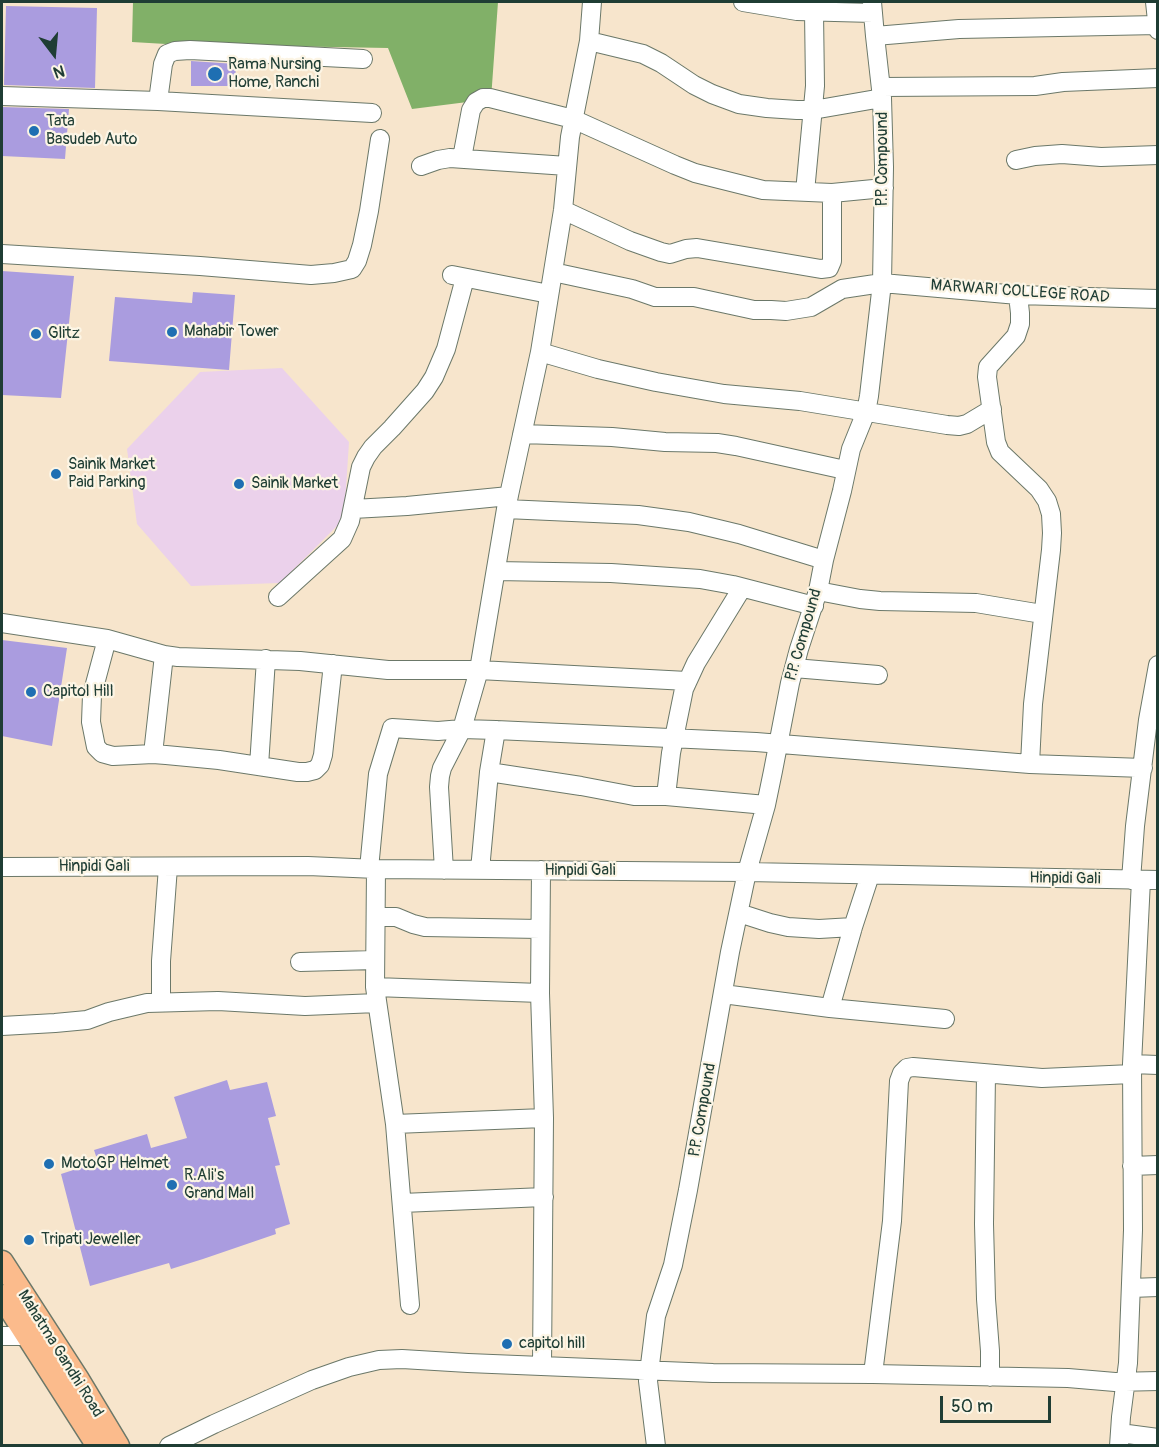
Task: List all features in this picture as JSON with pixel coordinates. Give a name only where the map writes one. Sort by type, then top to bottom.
[{"type":"main road","name":"Mahatma Gandhi Road","points":[[2,1262],[118,1446]]},
{"type":"main road","name":"Mahatma Gandhi Road","points":[[2,1296],[98,1446]]},
{"type":"street","points":[[444,870],[440,776],[462,729],[479,670],[508,503],[540,352],[563,210],[570,137],[589,41],[592,2]]},
{"type":"street","points":[[743,2],[814,12],[872,7]]},
{"type":"street","points":[[874,36],[959,29],[1157,27],[1155,2]]},
{"type":"street","name":"P.P. Compound","points":[[656,1446],[649,1370],[656,1316],[673,1265],[747,872],[766,805],[794,668],[816,598],[853,442],[866,412],[869,396],[882,282],[884,188],[882,93],[872,7]]},
{"type":"street","points":[[805,192],[816,62],[814,12]]},
{"type":"street","points":[[589,41],[653,58],[694,85],[739,104],[797,111],[813,110],[882,93],[1158,78]]},
{"type":"street","points":[[158,101],[163,64],[167,54],[175,51],[363,59]]},
{"type":"street","points":[[2,96],[158,101],[372,113]]},
{"type":"street","points":[[462,158],[471,110],[476,102],[483,98],[490,98],[573,119],[675,165],[706,176],[763,190],[832,193],[884,188]]},
{"type":"street","points":[[2,254],[311,275],[352,269],[362,245],[380,139]]},
{"type":"street","points":[[1016,160],[1062,154],[1101,157],[1158,155]]},
{"type":"street","points":[[421,166],[438,160],[462,158],[567,166]]},
{"type":"street","points":[[563,210],[630,241],[669,254],[697,248],[821,269],[829,268],[832,261],[832,193]]},
{"type":"street","name":"MARWARI COLLEGE ROAD","points":[[553,272],[632,289],[655,297],[694,297],[754,310],[786,311],[811,307],[843,289],[882,282],[1018,295],[1158,299]]},
{"type":"street","points":[[278,597],[342,538],[350,521],[361,467],[366,457],[425,391],[434,377],[446,350],[458,277],[549,294]]},
{"type":"street","points":[[1018,295],[1020,324],[1016,336],[988,367],[987,385],[996,442],[1000,452],[1039,489],[1047,501],[1051,514],[1051,550],[1033,704],[1030,764]]},
{"type":"street","points":[[540,352],[598,369],[667,384],[724,394],[800,401],[947,425],[967,424],[992,409]]},
{"type":"street","points":[[522,434],[612,436],[665,442],[717,443],[846,470]]},
{"type":"street","points":[[353,509],[508,503],[638,515],[689,522],[739,534],[824,560]]},
{"type":"street","points":[[496,571],[611,573],[676,577],[717,581],[742,588],[816,598],[976,603],[1042,614]]},
{"type":"street","points":[[666,796],[678,711],[687,681],[742,588]]},
{"type":"street","points":[[2,623],[106,639],[178,657],[266,659],[406,671],[479,670],[687,681]]},
{"type":"street","points":[[106,639],[94,681],[91,722],[96,747],[102,753],[113,756],[153,754],[219,760],[298,772],[315,770],[320,765],[323,755],[333,664]]},
{"type":"street","points":[[153,754],[164,655]]},
{"type":"street","points":[[259,765],[266,659]]},
{"type":"street","points":[[1158,665],[1135,826],[1143,880],[1132,1069],[1133,1230],[1128,1363],[1119,1439],[1158,1438]]},
{"type":"street","points":[[794,668],[878,675]]},
{"type":"street","points":[[410,1305],[395,1124],[376,995],[376,916],[373,869],[378,774],[392,728],[438,731],[496,729],[779,743],[1030,764],[1143,768]]},
{"type":"street","points":[[480,870],[489,772],[496,729]]},
{"type":"street","points":[[489,772],[634,796],[666,796],[766,805]]},
{"type":"street","name":"Hinpidi Gali","points":[[2,867],[308,866],[373,869],[747,872],[1143,880]]},
{"type":"street","points":[[161,1002],[161,961],[168,867]]},
{"type":"street","points":[[541,870],[540,993],[544,1118],[542,1366]]},
{"type":"street","points":[[830,1008],[870,875]]},
{"type":"street","points":[[739,914],[788,927],[819,929],[853,927]]},
{"type":"street","points":[[376,916],[396,917],[425,927],[540,928]]},
{"type":"street","points":[[300,962],[375,960]]},
{"type":"street","points":[[2,1026],[87,1020],[130,1007],[161,1002],[218,1001],[305,1006],[376,995],[540,993]]},
{"type":"street","points":[[723,994],[830,1008],[945,1019]]},
{"type":"street","points":[[873,1374],[892,1221],[899,1081],[902,1073],[907,1068],[914,1067],[1042,1078],[1158,1065]]},
{"type":"street","points":[[986,1074],[984,1224],[990,1377]]},
{"type":"street","points":[[395,1124],[544,1118]]},
{"type":"street","points":[[1132,1166],[1158,1166]]},
{"type":"street","points":[[402,1203],[544,1197]]},
{"type":"street","points":[[1131,1288],[1158,1287]]},
{"type":"street","points":[[2,1336],[28,1336]]},
{"type":"street","points":[[169,1446],[312,1380],[349,1367],[379,1360],[402,1359],[744,1374],[873,1374],[1068,1378],[1125,1382],[1158,1381]]},
{"type":"shaded area","name":"Sainik Market","points":[[282,368],[349,442],[344,519],[280,583],[191,586],[137,524],[127,449],[200,372]]},
{"type":"green space","points":[[133,2],[498,2],[491,99],[412,109],[388,48],[132,42]]},
{"type":"building","points":[[6,6],[97,8],[95,88],[4,85]]},
{"type":"building","points":[[191,61],[236,64],[235,86],[191,86]]},
{"type":"building","name":"Tata Basudeb Auto","points":[[2,107],[69,109],[65,159],[2,156]]},
{"type":"building","points":[[2,271],[74,276],[61,398],[2,395]]},
{"type":"building","name":"Mahabir Tower","points":[[193,292],[235,295],[229,370],[109,361],[115,297],[192,303]]},
{"type":"building","name":"Capitol Hill","points":[[2,640],[67,648],[52,746],[2,736]]},
{"type":"building","name":"R.Ali's Grand Mall","points":[[227,1080],[230,1090],[267,1082],[276,1116],[268,1118],[280,1165],[275,1166],[290,1224],[275,1229],[276,1234],[171,1269],[169,1263],[90,1286],[61,1174],[98,1162],[94,1150],[147,1134],[151,1148],[187,1138],[174,1097]]},
{"type":"place","name":"Rama Nursing Home, Ranchi","points":[[215,74]]},
{"type":"place","name":"Tata Basudeb Auto","points":[[34,131]]},
{"type":"place","name":"Mahabir Tower","points":[[172,332]]},
{"type":"place","name":"Glitz","points":[[36,334]]},
{"type":"place","name":"Sainik Market Paid Parking","points":[[56,474]]},
{"type":"place","name":"Sainik Market","points":[[239,484]]},
{"type":"place","name":"Capitol Hill","points":[[31,692]]},
{"type":"place","name":"MotoGP Helmet","points":[[49,1164]]},
{"type":"place","name":"R.Ali's Grand Mall","points":[[172,1185]]},
{"type":"place","name":"Tripati Jeweller","points":[[29,1240]]},
{"type":"place","name":"capitol hill","points":[[507,1344]]}]
